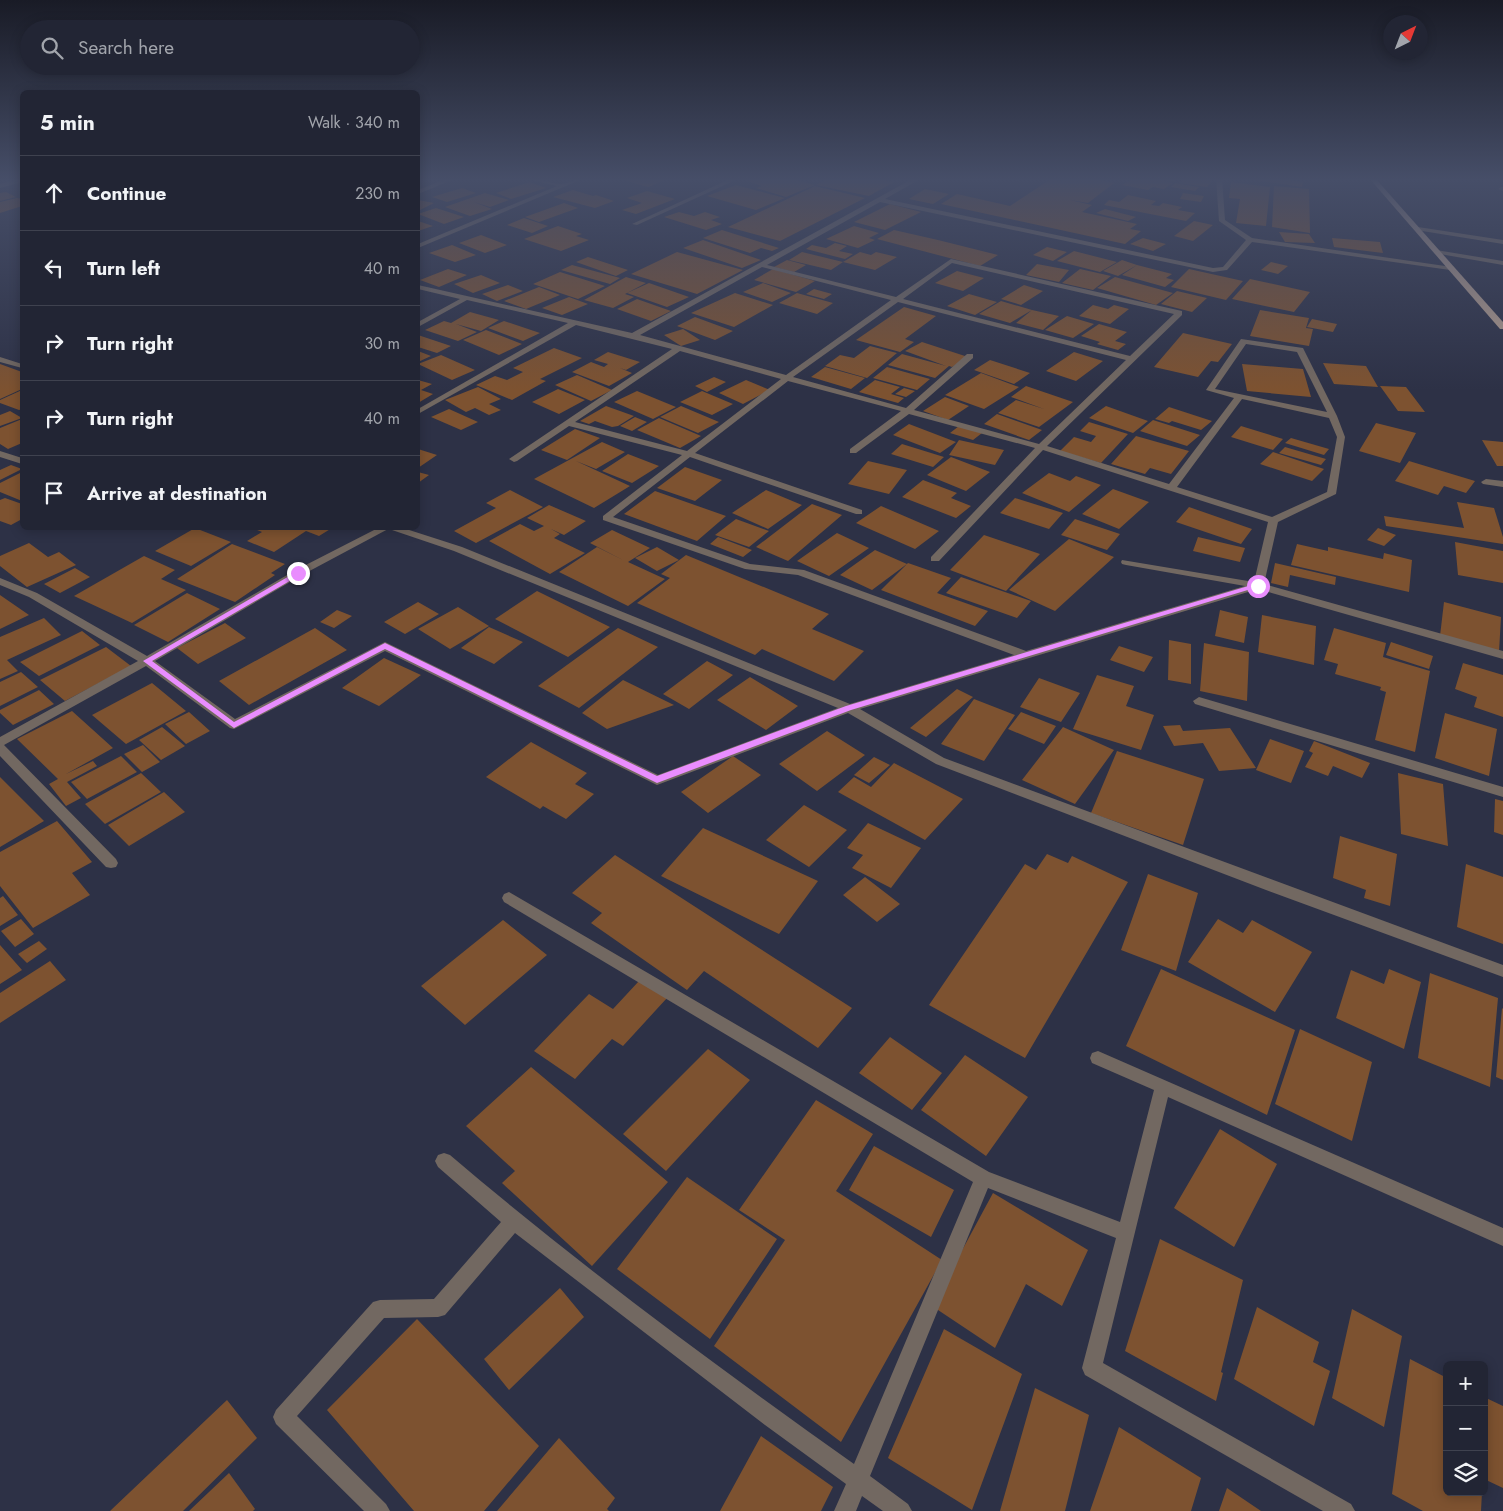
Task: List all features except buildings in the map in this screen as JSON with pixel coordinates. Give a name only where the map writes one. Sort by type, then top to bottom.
[{"type":"main road","points":[[1433,249],[1503,327]]},
{"type":"street","points":[[633,336],[791,249]]},
{"type":"street","points":[[1106,249],[1213,270],[1225,269],[1243,249]]},
{"type":"street","points":[[1311,249],[1450,268]]},
{"type":"street","points":[[1436,252],[1503,262]]},
{"type":"street","points":[[935,559],[1041,447],[1179,314],[951,261],[787,378],[606,518],[749,567],[800,572],[1025,655]]},
{"type":"street","points":[[761,265],[1132,359]]},
{"type":"street","points":[[420,287],[576,322],[679,348],[1041,447],[1273,520],[1331,494],[1341,437],[1333,416],[1300,350],[1244,341],[1210,390],[1333,416]]},
{"type":"street","points":[[420,324],[466,298]]},
{"type":"street","points":[[420,411],[576,322]]},
{"type":"street","points":[[514,459],[679,348]]},
{"type":"street","points":[[853,451],[907,411],[970,356]]},
{"type":"street","points":[[0,359],[20,365]]},
{"type":"street","points":[[1171,488],[1240,396]]},
{"type":"street","points":[[568,423],[689,454],[859,512]]},
{"type":"street","points":[[0,454],[20,460]]},
{"type":"street","points":[[1486,482],[1503,484]]},
{"type":"street","points":[[1258,586],[1273,520]]},
{"type":"street","points":[[0,742],[147,661],[298,573],[381,530]]},
{"type":"street","points":[[401,530],[458,550],[849,708],[940,761],[1262,883],[1503,971]]},
{"type":"street","points":[[1126,562],[1258,586],[1503,655]]},
{"type":"street","points":[[0,581],[32,595],[147,661],[234,725],[385,646],[657,780],[849,708],[1258,586]]},
{"type":"street","points":[[1198,701],[1503,792]]},
{"type":"street","points":[[0,748],[111,863]]},
{"type":"street","points":[[510,898],[983,1178],[1126,1233]]},
{"type":"street","points":[[1098,1058],[1503,1237]]},
{"type":"street","points":[[1163,1086],[1092,1368],[1344,1511]]},
{"type":"street","points":[[444,1161],[514,1221],[857,1481],[901,1511]]},
{"type":"street","points":[[845,1511],[983,1178]]},
{"type":"street","points":[[379,1511],[283,1417],[380,1309],[438,1308],[514,1221]]},
{"type":"route","points":[[298,573],[147,661],[234,725],[385,646],[657,780],[849,708],[1258,586]]}]
